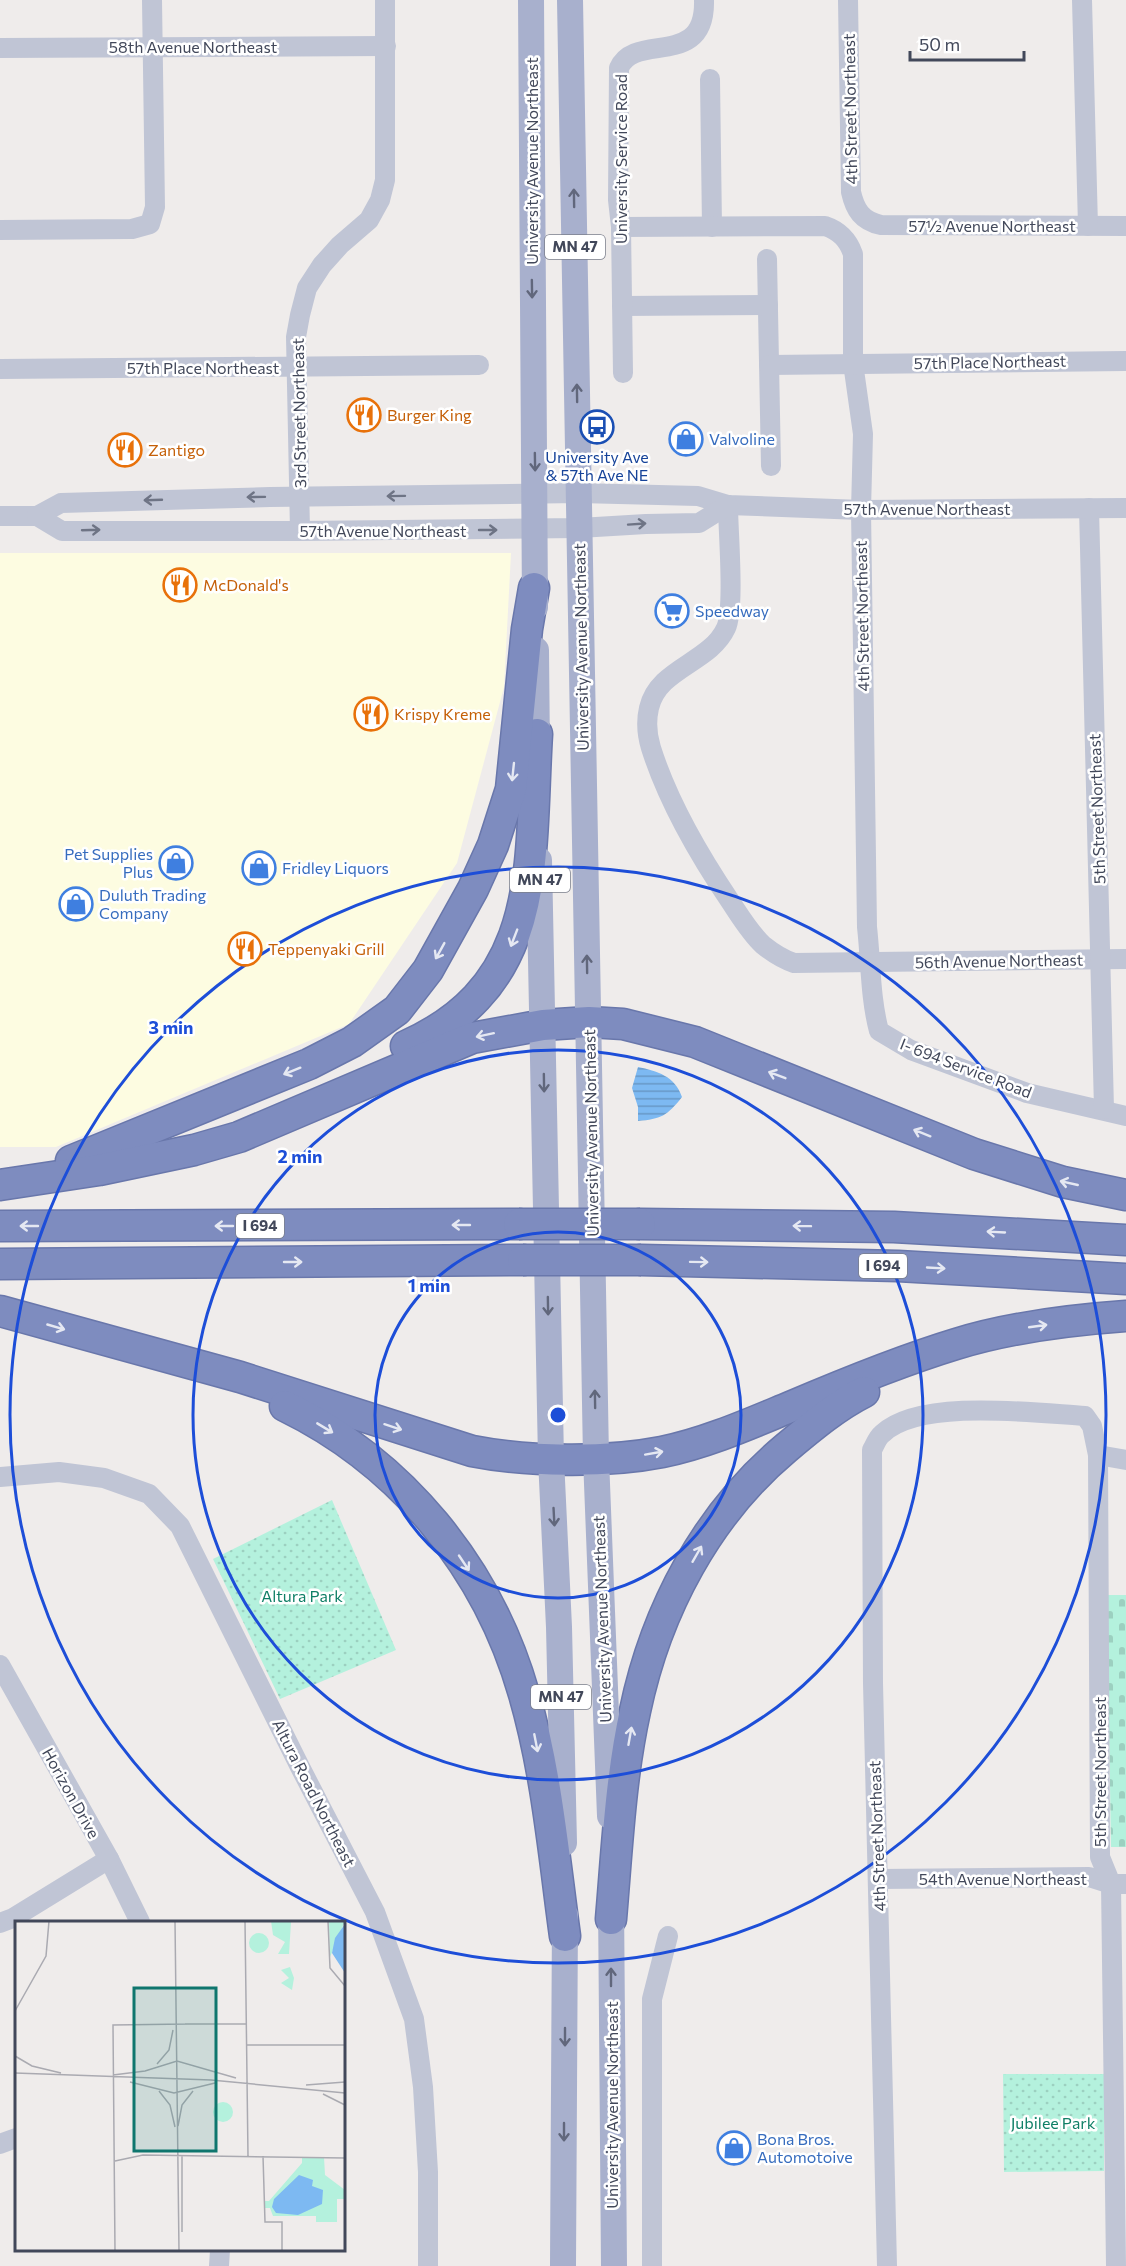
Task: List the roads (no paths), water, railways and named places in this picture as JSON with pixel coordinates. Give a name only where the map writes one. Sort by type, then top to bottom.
[{"type":"highway","points":[[0,1179],[74,1160],[309,1064],[352,1042],[384,1020],[406,999],[433,963],[468,899],[489,856],[506,810],[511,789],[527,629],[534,588]]},
{"type":"highway","points":[[99,1170],[190,1139],[420,1039],[454,1018],[475,1000],[493,978],[508,952],[524,907],[529,866],[537,734]]},
{"type":"highway","points":[[0,1185],[99,1170],[194,1150],[239,1137],[472,1038],[543,1025],[589,1022],[623,1024],[695,1042],[974,1154],[1063,1182],[1126,1195]]},
{"type":"highway","name":"I 694","points":[[0,1226],[640,1224],[894,1227],[1126,1240]]},
{"type":"highway","name":"I 694","points":[[0,1264],[641,1260],[898,1266],[1126,1279]]},
{"type":"highway","points":[[0,1311],[240,1377],[472,1451],[510,1458],[551,1459],[645,1455],[704,1440],[932,1352],[1000,1333],[1079,1320],[1126,1316]]},
{"type":"highway","points":[[611,1919],[624,1777],[635,1710],[645,1669],[679,1584],[707,1536],[737,1496],[770,1461],[833,1411],[925,1360],[953,1348],[1000,1333]]},
{"type":"highway","points":[[116,1343],[240,1387],[304,1416],[338,1436],[377,1465],[413,1498],[434,1522],[475,1580],[491,1610],[505,1639],[524,1693],[539,1762],[566,1936]]},
{"type":"main road","name":"University Avenue Northeast","points":[[531,0],[534,588],[551,1459],[559,1627],[566,1936],[563,2266]]},
{"type":"main road","name":"University Avenue Northeast","points":[[570,0],[596,1458],[611,1841],[614,2266]]},
{"type":"street","points":[[0,230],[132,229],[150,224],[155,207],[152,0]]},
{"type":"street","name":"3rd Street Northeast","points":[[300,531],[296,337],[307,288],[322,265],[340,245],[369,220],[380,200],[386,180],[385,0]]},
{"type":"street","name":"University Service Road","points":[[623,373],[621,227],[618,200],[619,68],[628,55],[674,47],[688,40],[696,32],[701,20],[704,0]]},
{"type":"street","name":"4th Street Northeast","points":[[848,0],[850,192],[861,216]]},
{"type":"street","points":[[1082,0],[1088,226]]},
{"type":"street","name":"58th Avenue Northeast","points":[[0,48],[386,46]]},
{"type":"street","points":[[621,227],[712,227],[710,79]]},
{"type":"street","name":"57½ Avenue Northeast","points":[[861,216],[869,222],[881,225],[1126,226]]},
{"type":"street","name":"4th Street Northeast","points":[[712,227],[825,226],[844,236],[853,254],[853,363],[863,434],[861,510],[867,927],[872,1000],[879,1031]]},
{"type":"street","points":[[767,259],[771,466]]},
{"type":"street","points":[[622,306],[768,305]]},
{"type":"street","name":"57th Place Northeast","points":[[769,365],[1126,361]]},
{"type":"street","name":"57th Place Northeast","points":[[0,369],[479,365]]},
{"type":"street","name":"57th Avenue Northeast","points":[[0,516],[37,516],[61,503],[301,497],[579,494],[698,496],[728,505],[861,510],[1126,508]]},
{"type":"street","points":[[728,505],[729,608],[727,626],[708,651],[671,675],[658,688],[649,706],[647,727],[651,747],[681,817],[711,872],[742,920],[762,944],[781,958],[794,963],[871,963]]},
{"type":"street","name":"57th Avenue Northeast","points":[[37,516],[62,531],[534,530],[646,524],[699,524],[728,505]]},
{"type":"street","name":"5th Street Northeast","points":[[1089,508],[1104,1109]]},
{"type":"street","name":"56th Avenue Northeast","points":[[871,963],[1126,959]]},
{"type":"street","name":"I- 694 Service Road","points":[[879,1031],[912,1050],[1027,1093],[1104,1109],[1126,1116]]},
{"type":"street","name":"5th Street Northeast","points":[[903,1421],[935,1413],[986,1411],[1085,1416],[1092,1426],[1098,1455],[1100,1857],[1119,1884],[1116,2266]]},
{"type":"street","name":"4th Street Northeast","points":[[887,2266],[873,1683],[872,1450],[880,1435],[903,1421]]},
{"type":"street","points":[[1098,1455],[1126,1460]]},
{"type":"street","name":"Altura Road Northeast","points":[[0,1477],[59,1472],[104,1478],[149,1494],[180,1526],[375,1912],[414,2019],[425,2108],[428,2266]]},
{"type":"street","name":"Horizon Drive","points":[[2,1674],[108,1859],[139,1921]]},
{"type":"street","points":[[0,1923],[13,1918],[108,1859]]},
{"type":"street","name":"54th Avenue Northeast","points":[[879,1879],[1089,1877],[1119,1884]]},
{"type":"street","points":[[652,2266],[652,2000],[668,1936]]},
{"type":"street","points":[[0,2144],[15,2138]]},
{"type":"street","points":[[219,2266],[220,2251]]},
{"type":"water","points":[[638,1067],[652,1070],[670,1079],[679,1090],[682,1097],[663,1115],[638,1121],[638,1107],[632,1088]]},
{"type":"place","name":"Burger King","points":[[364,415]]},
{"type":"place","name":"University Ave & 57th Ave NE","points":[[597,427]]},
{"type":"place","name":"Valvoline","points":[[686,439]]},
{"type":"place","name":"Zantigo","points":[[125,450]]},
{"type":"place","name":"McDonald's","points":[[180,585]]},
{"type":"place","name":"Speedway","points":[[672,611]]},
{"type":"place","name":"Krispy Kreme","points":[[371,714]]},
{"type":"place","name":"Pet Supplies Plus","points":[[176,863]]},
{"type":"place","name":"Fridley Liquors","points":[[259,868]]},
{"type":"place","name":"Duluth Trading Company","points":[[76,904]]},
{"type":"place","name":"Teppenyaki Grill","points":[[245,949]]},
{"type":"place","name":"Bona Bros. Automotoive","points":[[734,2148]]},
{"type":"park label","name":"Altura Park","points":[[302,1596]]},
{"type":"park label","name":"Jubilee Park","points":[[1053,2123]]}]
